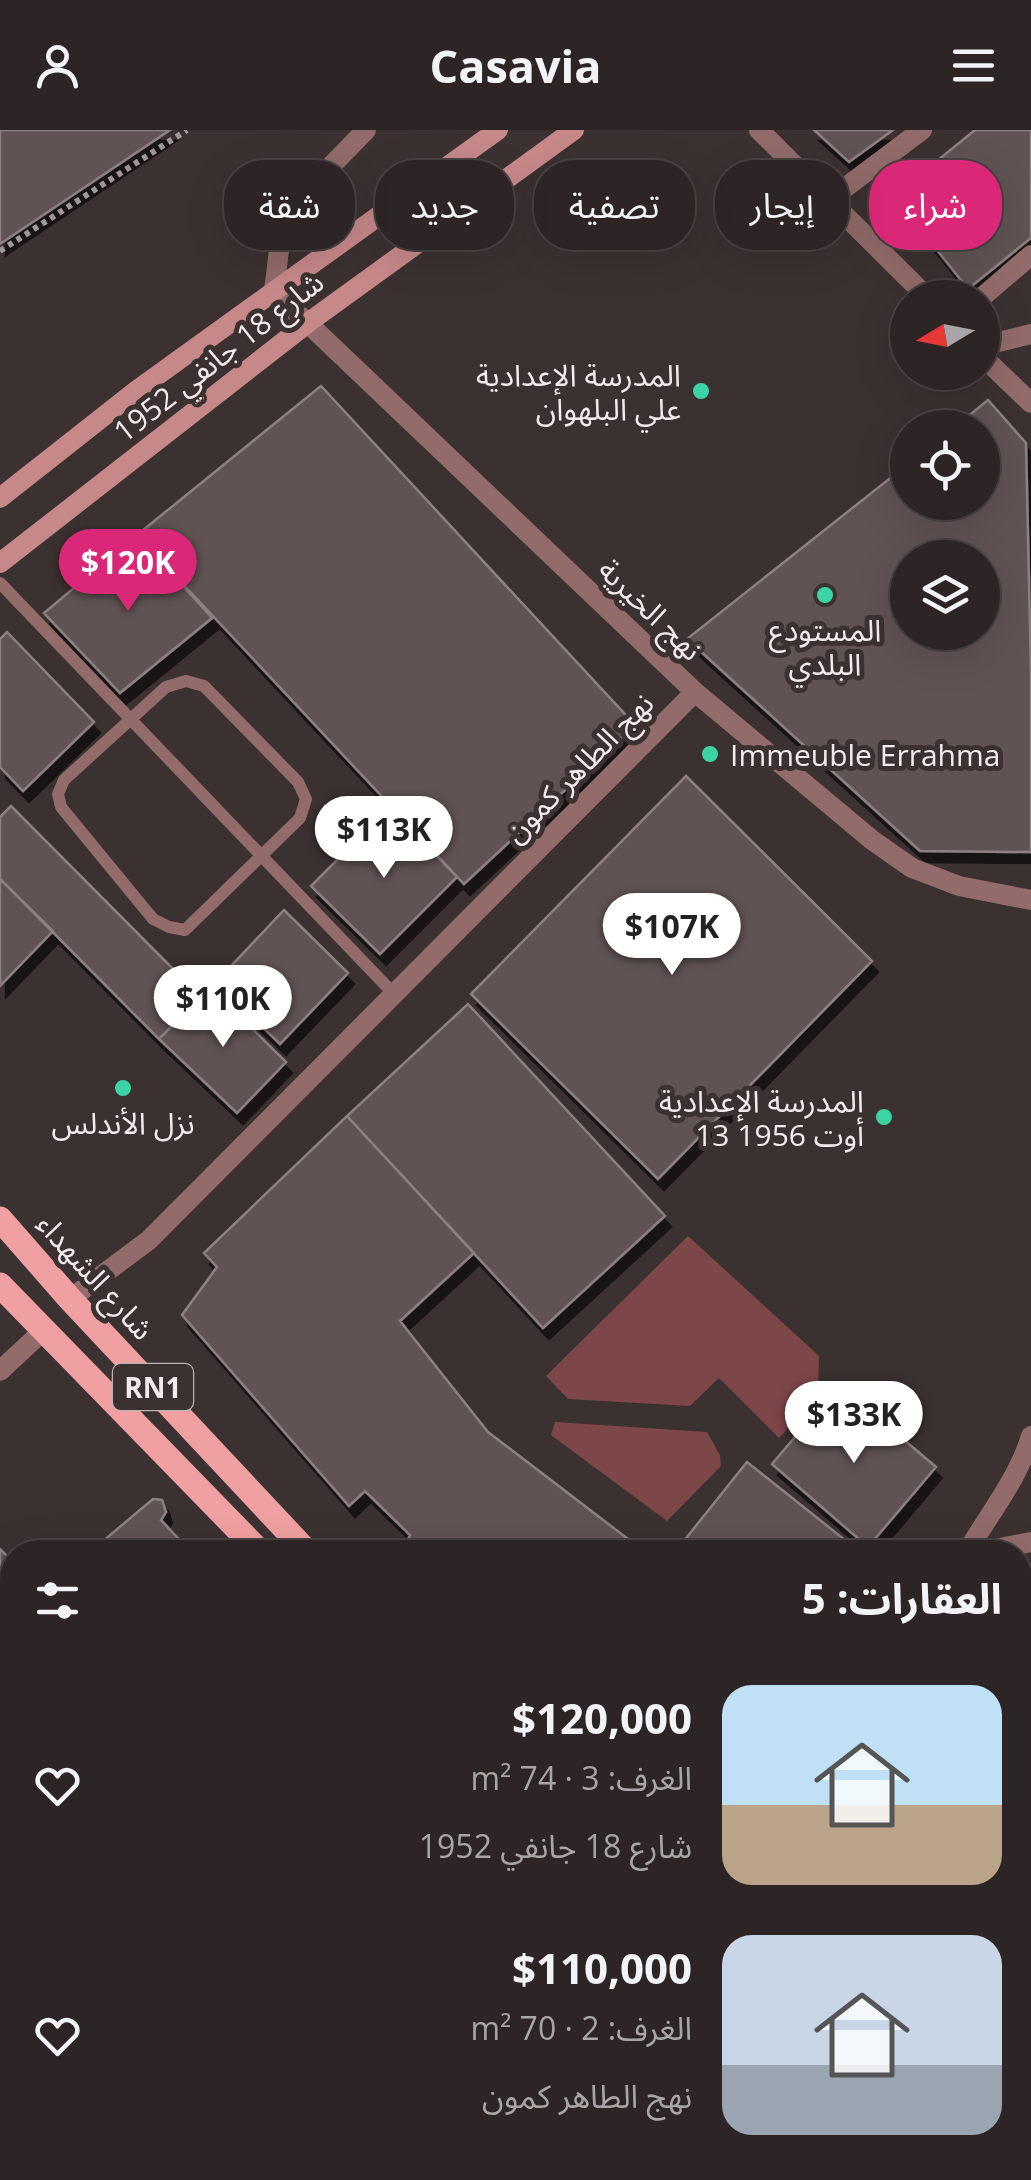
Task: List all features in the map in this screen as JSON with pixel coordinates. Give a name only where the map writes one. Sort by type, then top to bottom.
[{"type":"main road","name":"شارع 18 جانفي 1952","points":[[0,498],[137,390],[498,130]]},
{"type":"main road","name":"شارع 18 جانفي 1952","points":[[0,563],[308,322],[574,130]]},
{"type":"main road","name":"شارع الشهداء","points":[[0,1219],[296,1540]]},
{"type":"main road","name":"RN1","points":[[0,1285],[248,1540]]},
{"type":"street","points":[[274,290],[280,242],[300,198],[366,130]]},
{"type":"street","points":[[759,130],[790,160]]},
{"type":"street","points":[[849,185],[922,130]]},
{"type":"street","points":[[849,218],[910,280]]},
{"type":"street","points":[[1000,281],[1031,255]]},
{"type":"street","name":"نهج الخيرية","points":[[274,290],[696,692],[872,840],[912,868],[959,886],[1031,900]]},
{"type":"street","points":[[1000,342],[1031,334]]},
{"type":"street","points":[[1000,373],[1031,403]]},
{"type":"street","name":"نهج الطاهر كمون","points":[[70,1299],[149,1240],[696,692]]},
{"type":"street","points":[[0,1371],[45,1329]]},
{"type":"street","points":[[974,1540],[1005,1494],[1031,1436]]},
{"type":"lane","points":[[0,583],[394,994]]},
{"type":"lane","points":[[186,681],[204,686],[298,782],[306,800],[300,818],[185,930],[153,919],[61,807],[58,794],[64,780],[130,720],[166,687],[186,681]]},
{"type":"path","points":[[0,251],[187,130]]},
{"type":"shaded area","points":[[688,1236],[819,1356],[818,1396],[779,1438],[719,1378],[690,1406],[568,1399],[546,1376]]},
{"type":"shaded area","points":[[555,1422],[707,1432],[720,1455],[721,1466],[667,1521],[551,1435]]},
{"type":"building","points":[[0,130],[170,130],[0,244]]},
{"type":"building","points":[[814,130],[893,130],[849,162]]},
{"type":"building","points":[[975,130],[1031,130],[1031,238],[979,280],[961,280],[937,250],[1002,250],[1002,160],[938,160]]},
{"type":"building","points":[[321,386],[635,725],[464,884],[137,535]]},
{"type":"building","name":"المستودع البلدي","points":[[988,400],[997,410],[976,410]]},
{"type":"building","name":"المستودع البلدي","points":[[1000,414],[1026,443],[1031,852],[920,851],[687,639],[890,478],[890,520],[1000,520]]},
{"type":"building","points":[[137,535],[212,618],[120,693],[44,613]]},
{"type":"building","points":[[7,632],[94,722],[23,791],[0,767],[0,639]]},
{"type":"building","points":[[686,776],[872,961],[658,1179],[471,994]]},
{"type":"building","points":[[11,806],[201,997],[159,1039],[0,879],[0,817]]},
{"type":"building","points":[[390,807],[457,877],[380,954],[311,886]]},
{"type":"building","points":[[0,879],[53,931],[0,986]]},
{"type":"building","points":[[284,910],[348,973],[280,1044],[216,982]]},
{"type":"building","points":[[208,985],[286,1062],[237,1113],[159,1039]]},
{"type":"building","points":[[468,1004],[665,1216],[543,1328],[347,1116]]},
{"type":"building","points":[[347,1116],[474,1253],[400,1321],[488,1432],[629,1540],[408,1540],[410,1535],[365,1491],[349,1506],[182,1315],[217,1267],[204,1253]]},
{"type":"building","points":[[839,1385],[936,1467],[874,1540],[860,1540],[772,1464]]},
{"type":"building","points":[[747,1462],[845,1540],[685,1540]]},
{"type":"building","points":[[153,1499],[162,1500],[166,1512],[161,1520],[180,1540],[104,1540]]},
{"type":"place","name":"المدرسة الإعدادية علي البلهوان","points":[[701,391]]},
{"type":"place","name":"المستودع البلدي","points":[[825,595]]},
{"type":"place","name":"Immeuble Errahma","points":[[710,754]]},
{"type":"place","name":"نزل الأندلس","points":[[123,1088]]},
{"type":"place","name":"المدرسة الإعدادية 13 أوت 1956","points":[[884,1117]]}]
